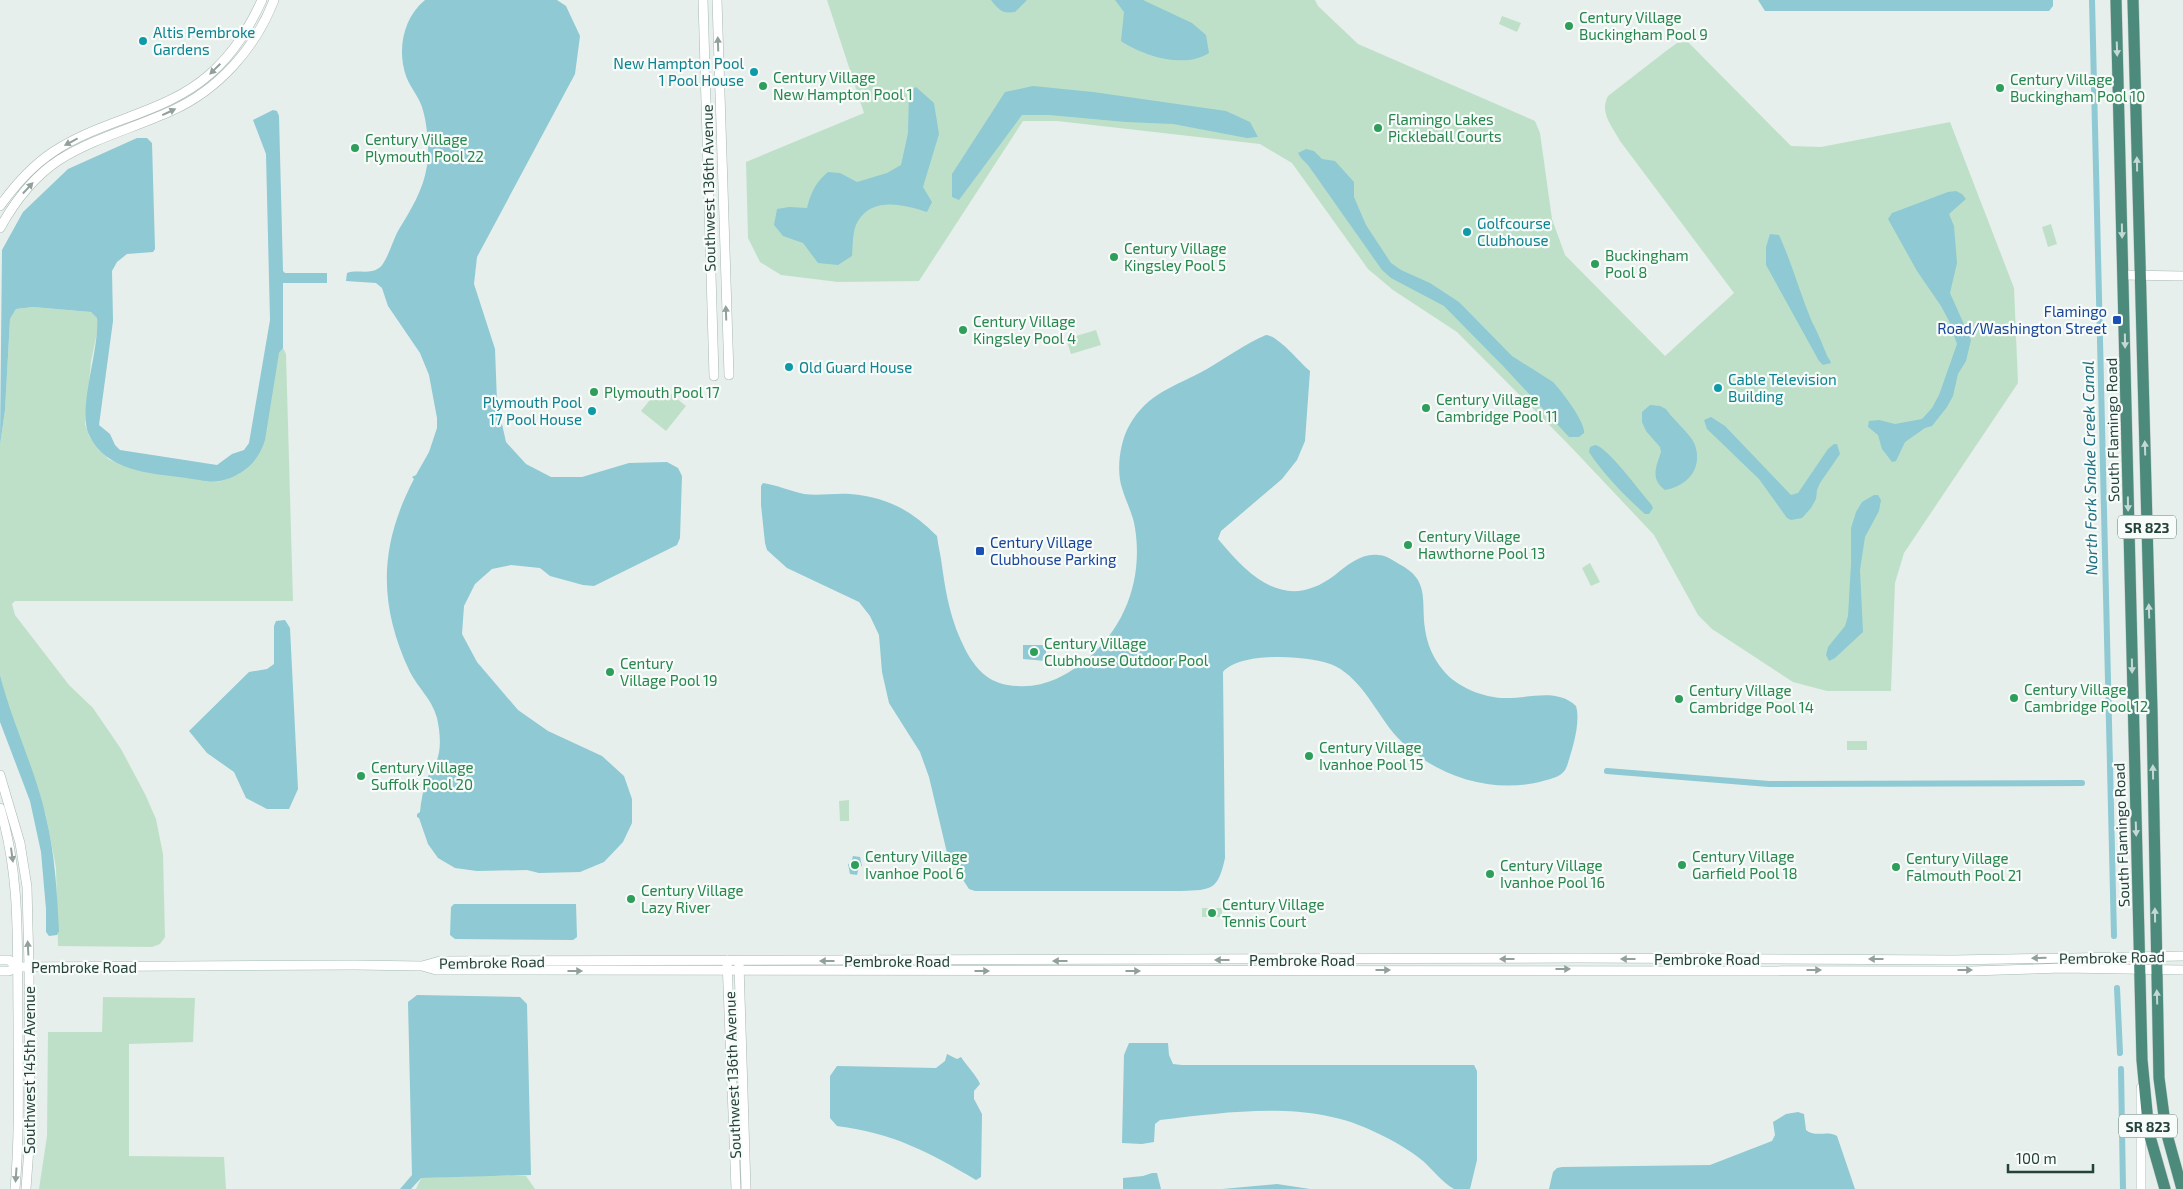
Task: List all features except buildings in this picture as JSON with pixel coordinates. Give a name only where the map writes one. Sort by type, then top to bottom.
[{"type":"highway","name":"South Flamingo Road","points":[[2116,0],[2142,1060]]},
{"type":"highway","name":"SR 823","points":[[2133,0],[2152,712],[2159,1078],[2166,1131],[2182,1189]]},
{"type":"highway","name":"SR 823","points":[[2142,1060],[2150,1133],[2165,1189]]},
{"type":"main road","points":[[0,206],[21,179],[54,151],[81,136],[167,102],[209,75],[226,59],[245,35],[262,0]]},
{"type":"main road","points":[[0,228],[23,192],[59,160],[87,146],[171,111],[196,98],[216,83],[234,65],[253,40],[274,0]]},
{"type":"main road","name":"Southwest 136th Avenue","points":[[703,0],[714,376]]},
{"type":"main road","name":"Southwest 136th Avenue","points":[[717,0],[729,375]]},
{"type":"main road","points":[[2123,275],[2183,276]]},
{"type":"main road","name":"Southwest 145th Avenue","points":[[0,775],[20,843],[27,887],[30,1134],[26,1189]]},
{"type":"main road","name":"Southwest 145th Avenue","points":[[0,808],[10,847],[17,890],[18,1139],[15,1189]]},
{"type":"main road","name":"Pembroke Road","points":[[422,966],[440,961],[1580,958],[1917,960],[2183,956]]},
{"type":"main road","name":"Pembroke Road","points":[[0,960],[9,960],[17,967]]},
{"type":"main road","name":"Southwest 136th Avenue","points":[[727,960],[736,1189]]},
{"type":"main road","points":[[1917,960],[1917,970]]},
{"type":"main road","name":"Southwest 136th Avenue","points":[[739,961],[746,1189]]},
{"type":"main road","name":"Pembroke Road","points":[[0,971],[10,971],[17,967],[354,964],[422,966],[436,970],[728,971],[1917,970],[2063,968],[2183,970]]},
{"type":"main road","name":"South Flamingo Road","points":[[2141,1189],[2140,1115],[2142,1060]]},
{"type":"green space","points":[[827,0],[1315,0],[1318,6],[1358,44],[1535,121],[1540,133],[1552,219],[1565,255],[1665,356],[1734,293],[1620,141],[1610,125],[1606,114],[1605,108],[1608,96],[1677,43],[1688,42],[1791,146],[1821,147],[1950,122],[2014,288],[2018,383],[1904,553],[1895,583],[1891,691],[1827,691],[1793,682],[1712,629],[1698,615],[1654,535],[1570,446],[1457,332],[1393,290],[1368,269],[1292,163],[1260,144],[1057,121],[1023,121],[919,281],[838,282],[781,275],[760,262],[748,238],[746,162],[864,113]]},
{"type":"green space","points":[[1502,16],[1521,23],[1517,32],[1499,24]]},
{"type":"green space","points":[[2051,224],[2057,244],[2048,247],[2042,227]]},
{"type":"green space","points":[[33,307],[91,312],[97,318],[98,328],[91,362],[85,424],[89,436],[108,459],[136,470],[218,482],[239,474],[279,353],[283,348],[286,354],[293,601],[15,601],[12,604],[15,615],[69,685],[93,708],[121,749],[156,819],[163,854],[165,937],[160,944],[152,947],[58,946],[56,868],[46,816],[7,703],[0,675],[0,445],[5,410],[10,319],[16,309]]},
{"type":"green space","points":[[1096,330],[1101,345],[1071,354],[1066,339]]},
{"type":"green space","points":[[661,386],[686,406],[666,431],[641,411]]},
{"type":"green space","points":[[1590,563],[1600,582],[1591,586],[1582,568]]},
{"type":"green space","points":[[1847,741],[1867,741],[1867,750],[1847,750]]},
{"type":"green space","points":[[849,800],[849,821],[840,821],[839,801]]},
{"type":"green space","name":"Century Village Tennis Court","points":[[1202,908],[1222,908],[1222,917],[1202,917]]},
{"type":"green space","points":[[103,997],[195,998],[193,1042],[129,1044],[129,1156],[224,1157],[226,1189],[39,1189],[47,1136],[48,1032],[102,1032]]},
{"type":"green space","points":[[526,1176],[535,1189],[416,1189],[421,1178]]},
{"type":"water","points":[[425,0],[557,0],[566,6],[580,36],[575,74],[477,257],[474,284],[495,349],[497,402],[506,442],[526,464],[551,477],[582,477],[629,463],[667,462],[678,468],[682,476],[680,538],[677,545],[594,586],[550,576],[540,568],[511,565],[492,569],[475,584],[464,606],[462,634],[477,662],[518,710],[548,731],[602,756],[624,776],[632,799],[632,823],[623,842],[604,862],[580,872],[539,873],[527,870],[477,871],[455,868],[438,858],[428,844],[417,817],[417,814],[420,812],[427,779],[438,757],[440,746],[439,729],[435,711],[413,678],[400,647],[392,623],[387,575],[394,528],[402,504],[414,479],[412,477],[416,475],[429,452],[437,428],[437,418],[429,375],[420,353],[388,306],[382,288],[376,283],[346,281],[347,273],[371,271],[382,266],[398,231],[416,200],[425,175],[428,151],[424,116],[420,102],[406,76],[403,66],[402,45],[411,16]]},
{"type":"water","points":[[991,0],[1027,0],[1015,12],[1007,12],[1001,10]]},
{"type":"water","points":[[1115,0],[1143,0],[1192,23],[1206,35],[1209,53],[1199,58],[1188,60],[1164,59],[1152,56],[1121,41],[1124,12]]},
{"type":"water","points":[[1758,0],[2053,0],[2053,6],[2049,11],[1765,11]]},
{"type":"water","points":[[1033,86],[1093,92],[1226,111],[1250,122],[1258,137],[1247,138],[1173,124],[1049,115],[1022,115],[959,200],[952,197],[952,174],[1005,92]]},
{"type":"water","points":[[916,87],[934,103],[939,134],[923,187],[932,202],[927,212],[890,204],[872,208],[864,213],[856,225],[852,256],[838,265],[818,263],[803,243],[783,236],[774,225],[777,209],[789,207],[807,208],[814,188],[828,172],[840,173],[857,182],[887,173],[901,165],[908,133],[909,91]]},
{"type":"water","points":[[273,110],[277,111],[279,116],[283,271],[285,273],[327,273],[327,283],[283,283],[283,348],[279,353],[265,440],[253,462],[235,476],[212,482],[144,472],[118,464],[107,457],[89,435],[86,424],[87,395],[97,331],[97,318],[91,312],[33,307],[16,309],[10,319],[5,410],[0,445],[2,250],[23,212],[68,169],[137,138],[147,138],[152,143],[155,249],[153,252],[127,254],[117,262],[112,271],[113,321],[99,425],[110,434],[115,445],[120,450],[217,465],[232,454],[244,450],[249,443],[270,320],[266,154],[253,120]]},
{"type":"water","points":[[1306,149],[1314,151],[1322,159],[1335,161],[1354,182],[1354,197],[1366,225],[1391,263],[1401,270],[1430,283],[1459,302],[1512,356],[1553,382],[1577,415],[1584,428],[1584,433],[1579,437],[1569,437],[1444,306],[1391,278],[1382,270],[1308,165],[1301,158],[1298,153]]},
{"type":"water","points":[[1956,191],[1966,199],[1949,214],[1954,226],[1957,263],[1950,293],[1971,340],[1966,361],[1958,374],[1953,396],[1947,407],[1932,426],[1925,428],[1905,442],[1896,461],[1892,462],[1882,449],[1878,435],[1868,427],[1869,421],[1879,420],[1895,424],[1922,419],[1932,408],[1939,395],[1957,344],[1949,321],[1941,306],[1917,271],[1888,219],[1892,213],[1948,192]]},
{"type":"water","points":[[1770,234],[1779,235],[1812,322],[1831,363],[1823,365],[1819,361],[1766,265],[1766,247]]},
{"type":"water","points":[[1266,335],[1283,344],[1310,371],[1305,441],[1297,460],[1282,479],[1221,531],[1218,539],[1256,577],[1270,586],[1284,590],[1300,591],[1317,586],[1355,560],[1372,555],[1386,557],[1409,570],[1416,577],[1422,591],[1425,629],[1433,656],[1443,670],[1456,682],[1472,691],[1499,698],[1543,695],[1561,697],[1569,700],[1576,706],[1577,728],[1565,770],[1554,778],[1524,785],[1484,784],[1464,779],[1446,772],[1412,751],[1397,737],[1354,680],[1335,666],[1310,659],[1260,658],[1232,665],[1223,672],[1225,858],[1220,877],[1212,886],[1207,889],[1181,891],[975,891],[969,889],[948,857],[929,777],[920,752],[889,703],[882,672],[879,635],[870,616],[859,602],[787,568],[767,550],[761,505],[761,486],[763,483],[809,495],[844,494],[876,498],[908,512],[937,536],[945,587],[953,619],[965,649],[980,671],[992,680],[1008,685],[1027,686],[1045,683],[1071,671],[1100,647],[1121,617],[1134,583],[1137,547],[1134,523],[1119,473],[1123,440],[1129,426],[1145,405],[1163,392]]},
{"type":"water","points":[[1650,405],[1666,409],[1693,441],[1697,454],[1695,469],[1691,475],[1680,485],[1665,490],[1657,482],[1655,472],[1661,452],[1660,447],[1646,431],[1642,422],[1642,412]]},
{"type":"water","points":[[1711,417],[1725,426],[1791,495],[1798,493],[1828,449],[1837,444],[1840,454],[1820,483],[1816,499],[1811,508],[1802,518],[1791,520],[1787,518],[1759,479],[1707,429],[1704,420]]},
{"type":"water","points":[[1595,445],[1608,453],[1616,461],[1651,504],[1653,508],[1649,514],[1645,514],[1637,507],[1601,469],[1589,452],[1590,447]]},
{"type":"water","points":[[1874,495],[1878,495],[1881,500],[1879,511],[1865,537],[1860,570],[1863,632],[1835,658],[1829,661],[1826,655],[1828,647],[1845,626],[1848,616],[1851,528],[1856,512],[1862,502]]},
{"type":"water","points":[[285,620],[290,628],[298,789],[289,809],[267,809],[246,798],[234,772],[207,753],[189,731],[249,672],[267,669],[274,664],[274,626],[276,621]]},
{"type":"water","name":"Century Village Clubhouse Outdoor Pool","points":[[1023,645],[1046,645],[1046,661],[1023,659]]},
{"type":"water","points":[[0,675],[36,781],[46,817],[52,845],[55,874],[59,931],[57,935],[49,936],[46,932],[41,852],[30,801],[0,722]]},
{"type":"water","name":"Century Village Ivanhoe Pool 6","points":[[853,856],[860,857],[862,866],[859,867],[857,875],[850,874],[848,864],[851,863]]},
{"type":"water","points":[[454,904],[576,904],[577,937],[573,940],[455,939],[450,935],[451,907]]},
{"type":"water","points":[[417,995],[520,997],[527,1004],[531,1175],[421,1178],[411,1189],[400,1189],[412,1175],[408,1002]]},
{"type":"water","points":[[1129,1043],[1168,1043],[1169,1055],[1173,1064],[1182,1065],[1474,1065],[1477,1071],[1477,1160],[1470,1189],[1454,1189],[1418,1157],[1377,1133],[1352,1122],[1298,1112],[1242,1112],[1160,1120],[1155,1124],[1154,1142],[1142,1144],[1122,1143],[1124,1055]]},
{"type":"water","points":[[947,1054],[957,1059],[961,1057],[980,1084],[974,1091],[974,1099],[982,1114],[981,1177],[976,1180],[910,1145],[876,1133],[837,1126],[830,1118],[830,1076],[837,1066],[936,1068],[945,1061]]},
{"type":"water","points":[[1798,1112],[1804,1114],[1806,1130],[1817,1134],[1833,1134],[1837,1136],[1855,1189],[1549,1189],[1553,1172],[1557,1168],[1562,1167],[1710,1165],[1772,1141],[1775,1135],[1773,1122],[1786,1114]]},
{"type":"water","points":[[1157,1173],[1161,1189],[1123,1189],[1123,1178]]},
{"type":"water","points":[[1277,1184],[1310,1189],[1222,1189]]},
{"type":"waterway","name":"North Fork Snake Creek Canal","points":[[2092,0],[2114,936]]},
{"type":"waterway","points":[[1607,771],[1769,784],[2082,783]]},
{"type":"waterway","name":"North Fork Snake Creek Canal","points":[[2117,988],[2120,1053]]},
{"type":"waterway","name":"North Fork Snake Creek Canal","points":[[2121,1069],[2123,1189]]},
{"type":"place","name":"Century Village Buckingham Pool 9","points":[[1569,26]]},
{"type":"place","name":"Altis Pembroke Gardens","points":[[143,41]]},
{"type":"place","name":"New Hampton Pool 1 Pool House","points":[[754,72]]},
{"type":"place","name":"Century Village New Hampton Pool 1","points":[[763,86]]},
{"type":"place","name":"Century Village Buckingham Pool 10","points":[[2000,88]]},
{"type":"place","name":"Flamingo Lakes Pickleball Courts","points":[[1378,128]]},
{"type":"place","name":"Century Village Plymouth Pool 22","points":[[355,148]]},
{"type":"place","name":"Golfcourse Clubhouse","points":[[1467,232]]},
{"type":"place","name":"Century Village Kingsley Pool 5","points":[[1114,257]]},
{"type":"place","name":"Buckingham Pool 8","points":[[1595,264]]},
{"type":"place","name":"Flamingo Road/Washington Street","points":[[2117,320]]},
{"type":"place","name":"Century Village Kingsley Pool 4","points":[[963,330]]},
{"type":"place","name":"Old Guard House","points":[[789,367]]},
{"type":"place","name":"Cable Television Building","points":[[1718,388]]},
{"type":"place","name":"Plymouth Pool 17","points":[[594,392]]},
{"type":"place","name":"Century Village Cambridge Pool 11","points":[[1426,408]]},
{"type":"place","name":"Plymouth Pool 17 Pool House","points":[[592,411]]},
{"type":"place","name":"Century Village Hawthorne Pool 13","points":[[1408,545]]},
{"type":"place","name":"Century Village Clubhouse Parking","points":[[980,551]]},
{"type":"place","name":"Century Village Clubhouse Outdoor Pool","points":[[1034,652]]},
{"type":"place","name":"Century Village Pool 19","points":[[610,672]]},
{"type":"place","name":"Century Village Cambridge Pool 12","points":[[2014,698]]},
{"type":"place","name":"Century Village Cambridge Pool 14","points":[[1679,699]]},
{"type":"place","name":"Century Village Ivanhoe Pool 15","points":[[1309,756]]},
{"type":"place","name":"Century Village Suffolk Pool 20","points":[[361,776]]},
{"type":"place","name":"Century Village Ivanhoe Pool 6","points":[[855,865]]},
{"type":"place","name":"Century Village Garfield Pool 18","points":[[1682,865]]},
{"type":"place","name":"Century Village Falmouth Pool 21","points":[[1896,867]]},
{"type":"place","name":"Century Village Ivanhoe Pool 16","points":[[1490,874]]},
{"type":"place","name":"Century Village Lazy River","points":[[631,899]]},
{"type":"place","name":"Century Village Tennis Court","points":[[1212,913]]}]
